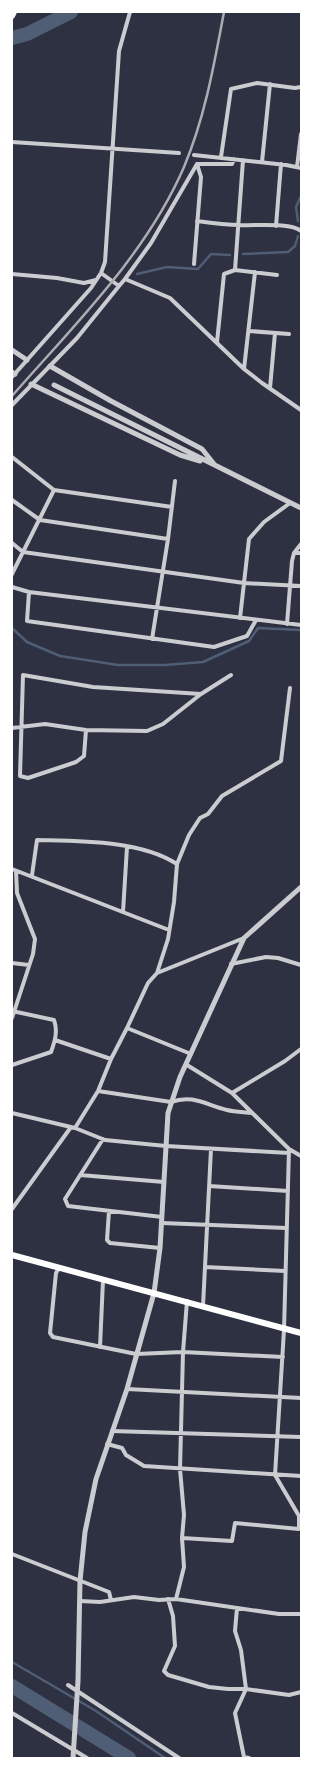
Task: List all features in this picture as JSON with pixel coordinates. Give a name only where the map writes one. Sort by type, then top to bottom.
[{"type":"main road","points":[[12,16],[14,12]]},
{"type":"main road","points":[[12,1256],[203,1306],[284,1330],[301,1333]]},
{"type":"street","points":[[13,374],[27,360],[102,273],[107,257],[119,51],[130,12]]},
{"type":"street","points":[[221,157],[231,89],[257,84],[270,84],[295,88],[301,87]]},
{"type":"street","points":[[262,162],[270,84]]},
{"type":"street","points":[[194,155],[281,164],[299,168],[301,134]]},
{"type":"street","points":[[12,142],[179,153]]},
{"type":"street","points":[[197,164],[232,164],[234,159]]},
{"type":"street","points":[[235,270],[243,160]]},
{"type":"street","points":[[194,264],[201,177],[197,164]]},
{"type":"street","points":[[12,405],[77,338],[125,279],[151,243],[197,164]]},
{"type":"street","points":[[276,226],[281,164]]},
{"type":"street","points":[[197,221],[297,228],[301,231]]},
{"type":"street","points":[[218,342],[224,274],[235,270],[277,275]]},
{"type":"street","points":[[244,369],[255,272]]},
{"type":"street","points":[[102,273],[119,286]]},
{"type":"street","points":[[12,274],[57,278],[84,283],[96,280]]},
{"type":"street","points":[[125,279],[170,298],[218,342],[244,369],[301,410]]},
{"type":"street","points":[[249,331],[289,334]]},
{"type":"street","points":[[270,388],[275,333]]},
{"type":"street","points":[[12,350],[27,360]]},
{"type":"street","points":[[50,366],[111,401],[202,448],[214,465]]},
{"type":"street","points":[[31,384],[180,455],[214,465]]},
{"type":"street","points":[[54,385],[301,508]]},
{"type":"street","points":[[12,457],[54,490],[172,507]]},
{"type":"street","points":[[152,639],[168,539],[175,481]]},
{"type":"street","points":[[12,574],[54,490]]},
{"type":"street","points":[[12,500],[40,520],[168,539]]},
{"type":"street","points":[[240,618],[249,539],[264,522],[290,503]]},
{"type":"street","points":[[12,543],[24,552],[244,582],[301,586]]},
{"type":"street","points":[[287,624],[292,561],[294,553],[301,544]]},
{"type":"street","points":[[294,553],[301,553]]},
{"type":"street","points":[[12,587],[30,592],[157,606],[301,625]]},
{"type":"street","points":[[30,592],[27,621],[214,647],[247,636],[256,620]]},
{"type":"street","points":[[86,730],[84,756],[76,762],[28,778],[20,776],[20,727],[23,675],[93,687],[201,694]]},
{"type":"street","points":[[12,728],[45,724],[86,730],[147,731],[163,724],[201,694],[231,675]]},
{"type":"street","points":[[157,973],[169,930],[177,864],[189,835],[200,818],[208,814],[222,796],[282,761],[290,688]]},
{"type":"street","points":[[32,876],[37,840],[76,841],[127,847],[169,859],[177,864]]},
{"type":"street","points":[[123,912],[127,847]]},
{"type":"street","points":[[12,1018],[33,954],[35,939],[17,893],[14,870],[169,930]]},
{"type":"street","points":[[12,1209],[73,1128],[98,1091],[111,1059],[148,983],[157,973],[244,938],[301,887]]},
{"type":"street","points":[[73,1758],[78,1681],[80,1581],[85,1532],[96,1479],[127,1389],[154,1293],[160,1248],[168,1113],[171,1102],[191,1054],[244,938]]},
{"type":"street","points":[[231,964],[266,957],[278,958],[301,965]]},
{"type":"street","points":[[12,963],[29,965]]},
{"type":"street","points":[[12,1066],[51,1052],[55,1040],[56,1026],[54,1020],[13,1012]]},
{"type":"street","points":[[127,1028],[191,1054]]},
{"type":"street","points":[[55,1040],[111,1059]]},
{"type":"street","points":[[232,1093],[286,1061],[301,1049]]},
{"type":"street","points":[[182,1538],[232,1541],[235,1523],[299,1529],[300,1517],[275,1475],[283,1357],[289,1151],[232,1093],[187,1065]]},
{"type":"street","points":[[98,1091],[171,1102],[180,1099],[191,1099],[228,1110],[252,1113]]},
{"type":"street","points":[[12,1113],[73,1128],[103,1139],[166,1146],[289,1151],[301,1156]]},
{"type":"street","points":[[103,1139],[65,1199],[68,1206],[207,1225],[286,1228]]},
{"type":"street","points":[[203,1306],[211,1148]]},
{"type":"street","points":[[80,1175],[164,1182]]},
{"type":"street","points":[[209,1186],[288,1190]]},
{"type":"street","points":[[109,1211],[107,1240],[110,1243],[160,1248]]},
{"type":"street","points":[[205,1267],[285,1271]]},
{"type":"street","points":[[59,1268],[56,1273],[50,1333],[53,1336],[136,1354],[183,1352],[283,1357]]},
{"type":"street","points":[[100,1347],[103,1280]]},
{"type":"street","points":[[176,1599],[184,1567],[182,1538],[184,1516],[180,1469],[183,1352],[187,1302]]},
{"type":"street","points":[[127,1389],[301,1398]]},
{"type":"street","points":[[112,1431],[301,1437]]},
{"type":"street","points":[[107,1444],[122,1448],[126,1455],[144,1466],[301,1476]]},
{"type":"street","points":[[12,1554],[109,1592],[110,1600]]},
{"type":"street","points":[[80,1601],[100,1602],[134,1597],[176,1599],[284,1615],[301,1614]]},
{"type":"street","points":[[168,1599],[172,1616],[175,1646],[164,1671],[168,1676],[209,1687],[246,1689],[289,1695],[301,1692]]},
{"type":"street","points":[[237,1608],[235,1631],[241,1650],[246,1689],[235,1713],[246,1758]]},
{"type":"street","points":[[68,1685],[179,1758]]},
{"type":"street","points":[[12,1713],[87,1758]]},
{"type":"waterway","points":[[12,38],[27,34],[71,12]]},
{"type":"waterway","points":[[298,221],[296,207],[301,196]]},
{"type":"waterway","points":[[243,254],[288,252],[295,246],[298,236]]},
{"type":"waterway","points":[[137,274],[167,267],[198,269],[211,254],[230,255]]},
{"type":"waterway","points":[[12,628],[27,642],[60,656],[118,665],[165,665],[203,662],[249,641],[258,628],[301,630]]},
{"type":"waterway","points":[[12,1662],[96,1711],[165,1758]]},
{"type":"waterway","points":[[12,1686],[129,1758]]},
{"type":"railway","points":[[12,396],[84,316],[107,288],[150,230],[168,199],[184,167],[198,129],[208,91],[224,12]]}]
